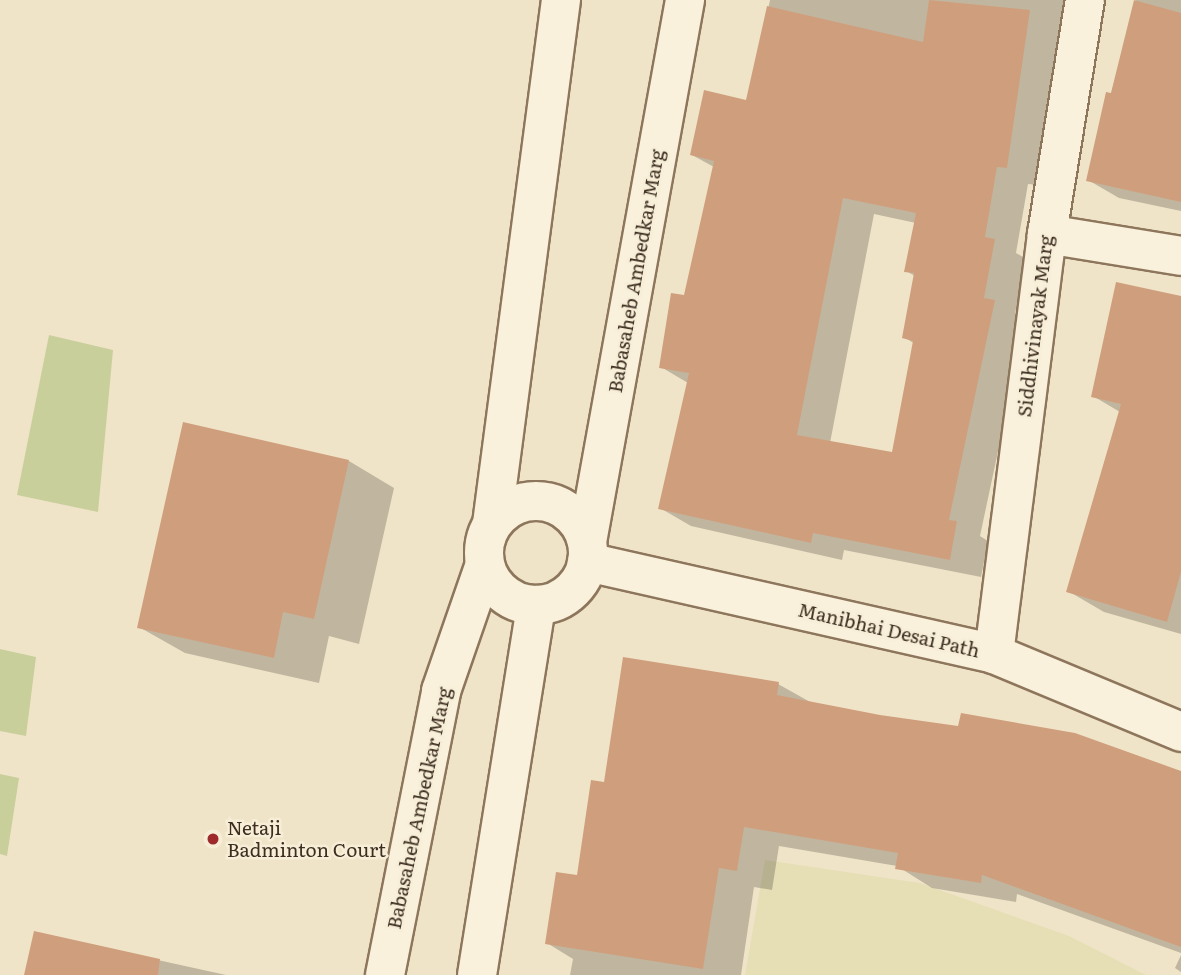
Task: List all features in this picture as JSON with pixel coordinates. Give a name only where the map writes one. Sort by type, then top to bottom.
[{"type":"main road","points":[[492,524],[515,505],[545,502],[572,516],[587,552],[573,589],[557,600],[536,605],[508,597],[493,582],[485,564],[485,543],[492,524],[561,0]]},
{"type":"main road","name":"Babasaheb Ambedkar Marg","points":[[587,552],[685,0]]},
{"type":"main road","name":"Siddhivinayak Marg","points":[[995,654],[1047,234],[1085,0]]},
{"type":"main road","points":[[1047,234],[1181,256]]},
{"type":"main road","name":"Manibhai Desai Path","points":[[587,552],[995,654],[1181,732]]},
{"type":"main road","name":"Babasaheb Ambedkar Marg","points":[[386,975],[441,691],[485,564]]},
{"type":"main road","points":[[477,975],[536,605]]},
{"type":"shaded area","points":[[765,860],[920,883],[1069,936],[1146,975],[745,975]]},
{"type":"green space","points":[[49,335],[113,350],[98,512],[17,495]]},
{"type":"green space","points":[[0,649],[36,657],[26,736],[0,731]]},
{"type":"green space","points":[[0,774],[19,778],[7,856],[0,854]]},
{"type":"building","points":[[929,0],[1030,10],[1007,168],[997,167],[985,237],[995,239],[984,298],[995,300],[949,520],[957,521],[950,560],[813,533],[811,543],[658,509],[689,373],[659,368],[671,293],[684,295],[714,161],[690,155],[704,90],[746,100],[767,6],[923,42]],"holes":[[[843,198],[916,213],[904,272],[914,273],[902,338],[913,341],[892,452],[797,435]]]},
{"type":"building","points":[[1134,0],[1181,13],[1181,202],[1086,181],[1106,92],[1111,93]]},
{"type":"building","points":[[1116,282],[1181,296],[1181,572],[1167,622],[1066,592],[1121,404],[1091,397]]},
{"type":"building","points":[[183,422],[349,460],[314,619],[283,612],[274,658],[137,628]]},
{"type":"building","points":[[623,657],[779,682],[777,695],[880,715],[958,726],[961,713],[1075,733],[1181,771],[1181,947],[982,875],[981,883],[895,869],[898,853],[744,827],[737,871],[719,868],[703,969],[545,944],[556,872],[577,875],[591,780],[604,782]]},
{"type":"building","points":[[34,931],[160,959],[158,975],[24,975]]},
{"type":"place","name":"Netaji Badminton Court","points":[[213,839]]}]
